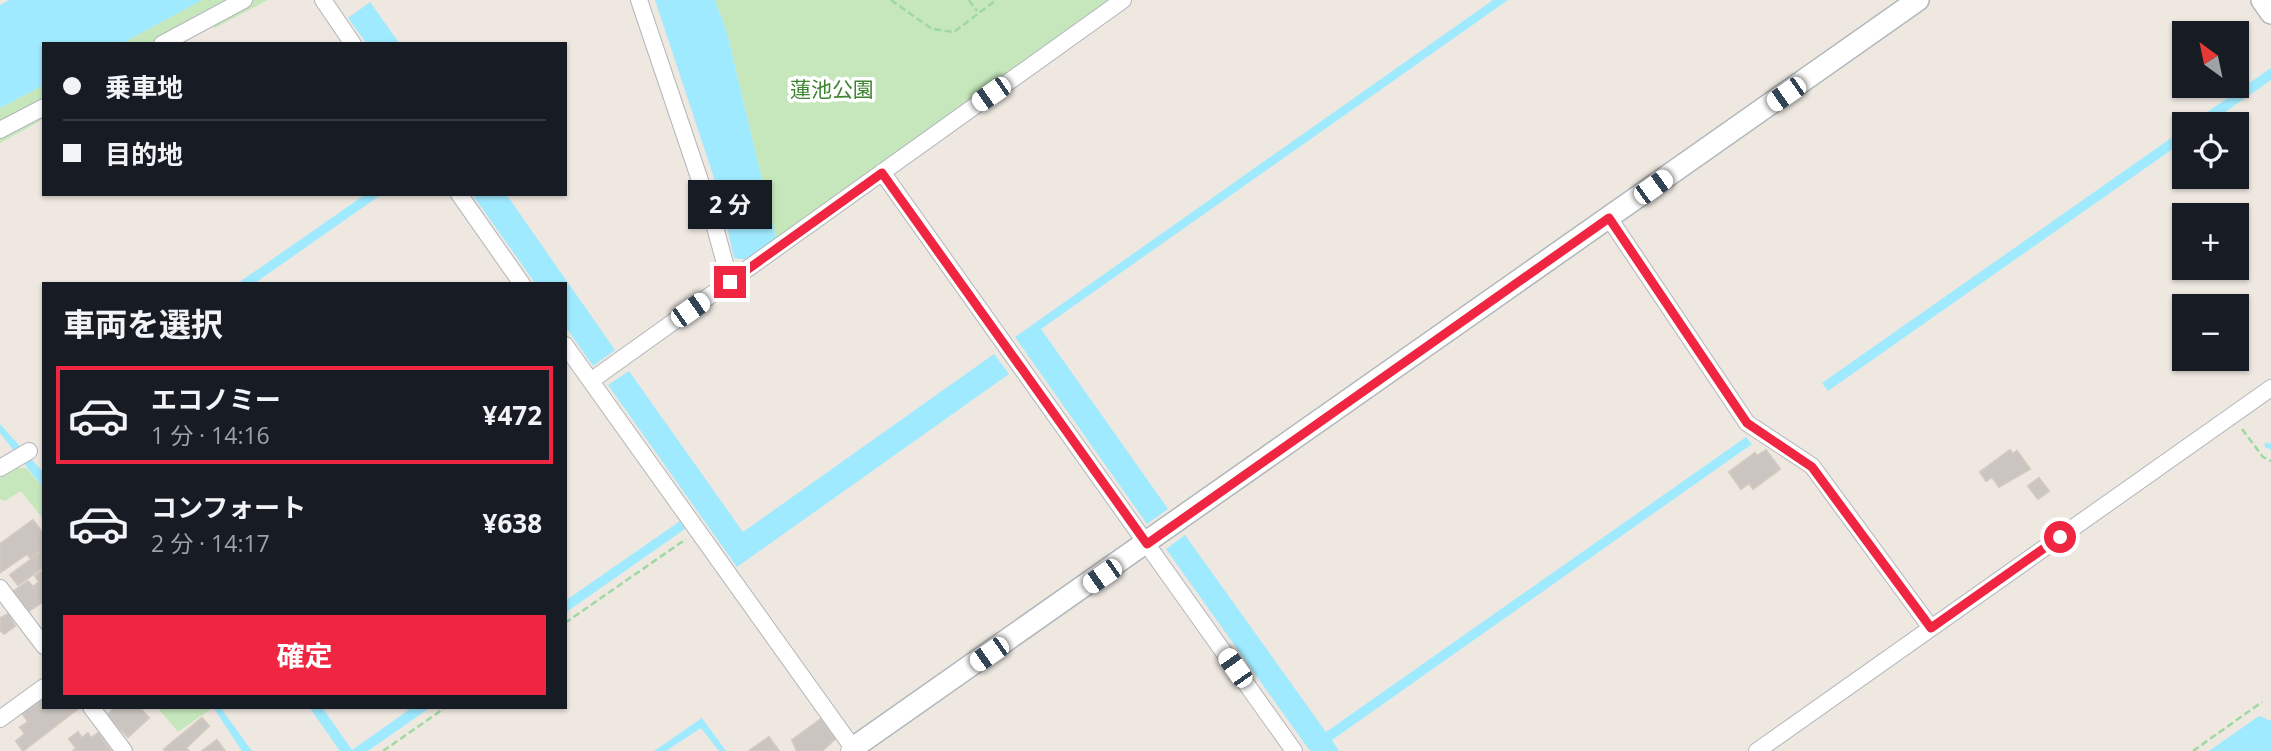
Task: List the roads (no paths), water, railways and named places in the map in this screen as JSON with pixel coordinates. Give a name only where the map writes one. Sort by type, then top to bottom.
[{"type":"street","points":[[166,42],[244,0]]},
{"type":"street","points":[[323,0],[352,42]]},
{"type":"street","points":[[639,0],[712,216],[730,282]]},
{"type":"street","points":[[592,380],[1123,0]]},
{"type":"street","points":[[567,348],[851,750],[1918,0]]},
{"type":"street","points":[[2262,0],[2271,13]]},
{"type":"street","points":[[0,130],[42,108]]},
{"type":"street","points":[[882,173],[1294,751]]},
{"type":"street","points":[[460,196],[521,282]]},
{"type":"street","points":[[1609,218],[1747,423],[1812,467],[1931,628]]},
{"type":"street","points":[[1757,751],[2271,387]]},
{"type":"street","points":[[0,468],[22,454]]},
{"type":"street","points":[[0,588],[42,643]]},
{"type":"street","points":[[0,719],[42,688]]},
{"type":"street","points":[[99,710],[124,751]]},
{"type":"water","points":[[9,0],[202,0],[125,42],[42,42],[42,86],[0,108],[0,5]]},
{"type":"water","points":[[655,0],[715,0],[727,33],[776,238],[749,260],[734,258],[720,196]]},
{"type":"water","points":[[1493,0],[1508,0],[1041,329],[1168,509],[1147,524],[1015,337]]},
{"type":"water","points":[[370,2],[399,42],[366,42],[348,18]]},
{"type":"water","points":[[2271,68],[2271,80],[2249,95],[2249,83]]},
{"type":"water","points":[[2228,98],[2245,98],[2225,112],[2207,112]]},
{"type":"water","points":[[2172,137],[2172,149],[1828,391],[1822,383]]},
{"type":"water","points":[[363,196],[379,196],[256,282],[239,282]]},
{"type":"water","points":[[473,196],[507,196],[615,350],[593,366],[567,329],[567,282],[534,282]]},
{"type":"water","points":[[994,354],[1009,374],[737,567],[608,385],[629,371],[743,532]]},
{"type":"water","points":[[0,424],[42,471],[42,486],[0,433]]},
{"type":"water","points":[[1746,437],[1752,444],[1332,740],[1339,751],[1310,751],[1166,549],[1185,535],[1326,732]]},
{"type":"water","points":[[680,521],[685,529],[567,612],[567,600]]},
{"type":"water","points":[[214,709],[221,709],[252,751],[242,751]]},
{"type":"water","points":[[310,709],[323,709],[352,750],[410,709],[428,709],[368,751],[340,751]]},
{"type":"water","points":[[2259,716],[2271,721],[2271,751],[2209,751]]},
{"type":"water","points":[[702,718],[726,751],[719,751],[701,728],[666,751],[654,751]]},
{"type":"waterway","points":[[2267,445],[2271,447]]},
{"type":"park label","name":"蓮池公園","points":[[832,89]]}]
